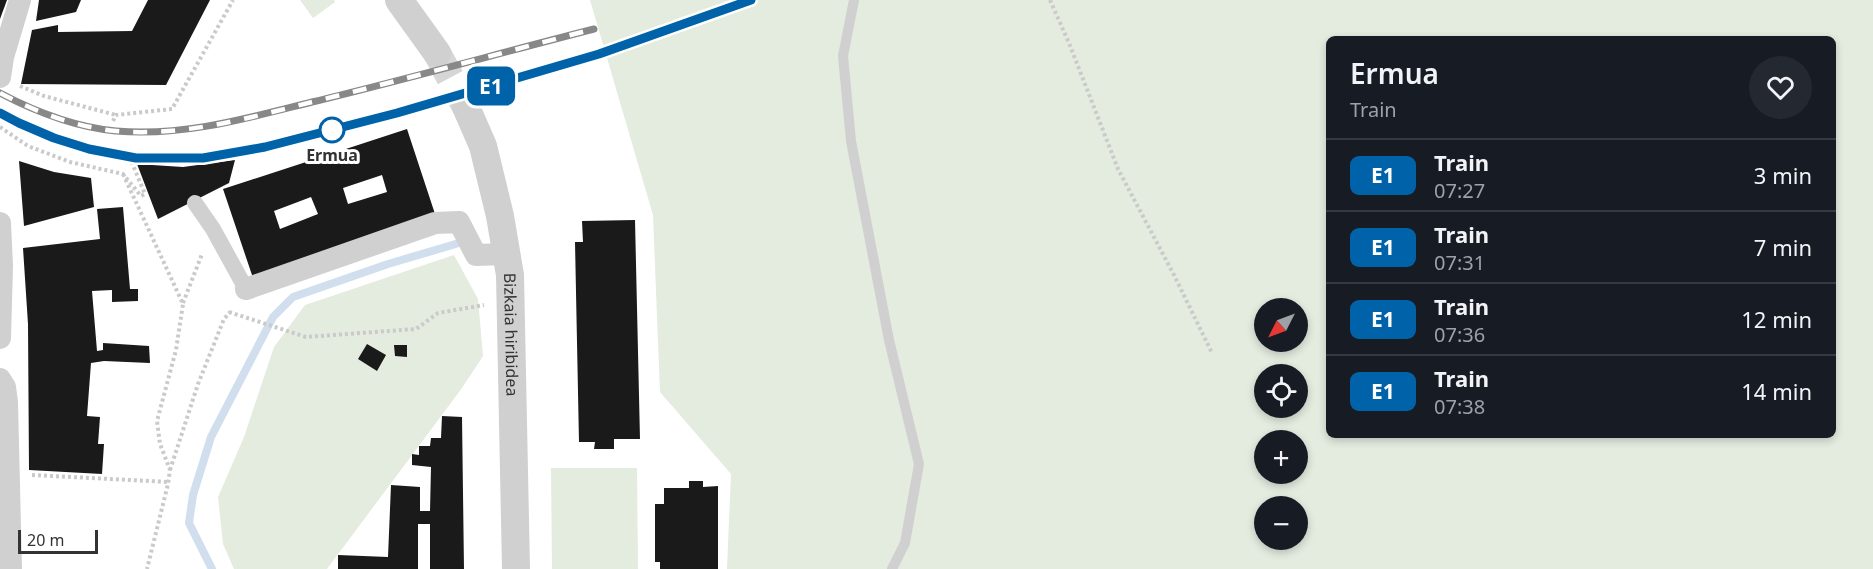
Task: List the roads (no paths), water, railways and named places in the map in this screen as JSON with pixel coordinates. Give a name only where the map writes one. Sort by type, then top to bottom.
[{"type":"street","points":[[0,77],[3,57],[20,0]]},
{"type":"street","points":[[399,0],[437,53]]},
{"type":"street","name":"Bizkaia hiribidea","points":[[466,107],[483,146],[500,216],[510,275],[516,569]]},
{"type":"street","points":[[195,203],[246,289],[435,224],[459,222],[476,255],[507,254]]},
{"type":"street","points":[[0,223],[2,266],[0,338]]},
{"type":"street","points":[[0,379],[5,387],[7,402],[11,569]]},
{"type":"lane","points":[[854,0],[843,56],[851,141],[889,340],[919,464],[905,543],[892,569]]},
{"type":"waterway","points":[[212,569],[189,523],[193,495],[211,437],[273,317],[293,297],[388,264],[459,243]]},
{"type":"tunnel","points":[[437,53],[466,107]]},
{"type":"railway","points":[[0,93],[56,118],[101,129],[141,132],[191,129],[264,114],[594,29]]},
{"type":"railway","points":[[0,113],[66,143],[101,153],[137,158],[189,158],[241,151],[374,119],[599,54]]},
{"type":"train","name":"E1","points":[[0,113],[54,138],[89,149],[136,158],[203,158],[265,147],[397,113],[599,54],[751,0]]},
{"type":"place","name":"Ermua","points":[[332,130]]}]
